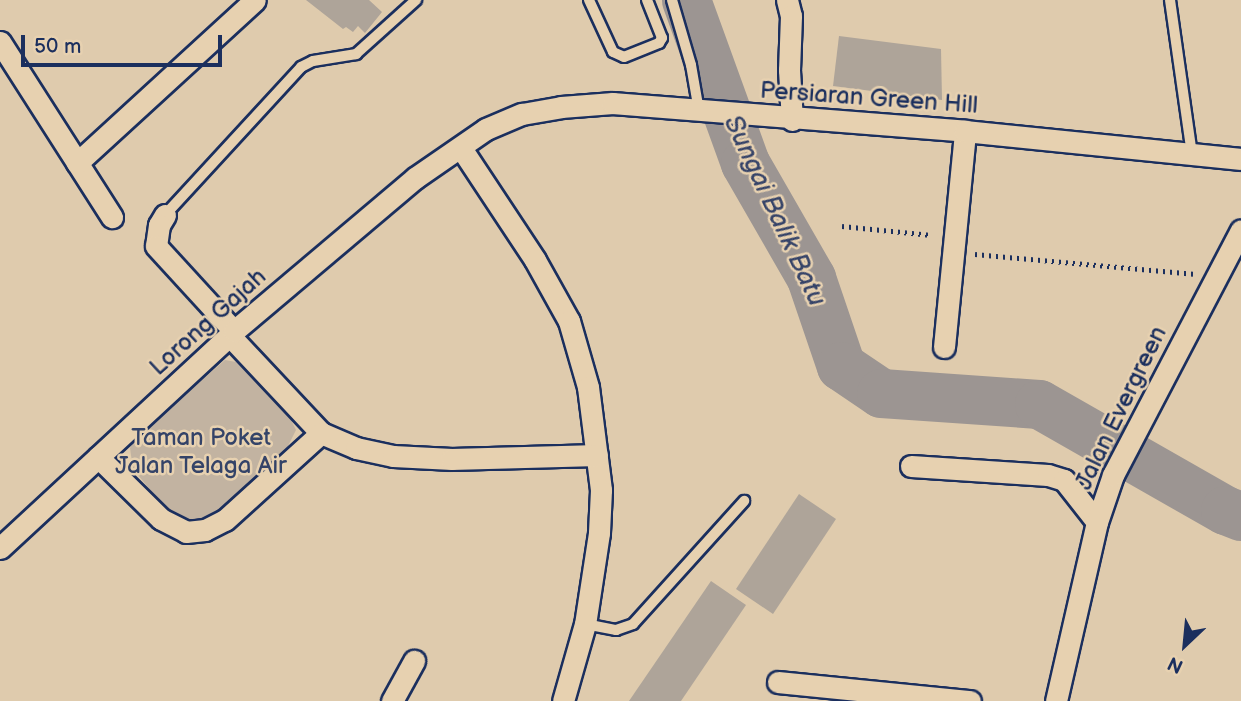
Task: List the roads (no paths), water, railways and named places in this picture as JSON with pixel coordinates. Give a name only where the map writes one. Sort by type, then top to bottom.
[{"type":"street","points":[[77,163],[255,0]]},
{"type":"street","points":[[787,0],[791,16],[789,70],[792,120]]},
{"type":"street","points":[[0,42],[112,217]]},
{"type":"street","name":"Persiaran Green Hill","points":[[461,148],[486,129],[522,114],[561,107],[612,103],[792,120],[965,131],[1241,159]]},
{"type":"street","points":[[944,348],[965,131]]},
{"type":"street","points":[[461,148],[535,260],[569,321],[588,387],[601,490],[599,534],[584,624],[563,701]]},
{"type":"street","name":"Lorong Gajah","points":[[0,548],[232,333],[415,178],[461,148]]},
{"type":"street","points":[[164,215],[156,246],[321,433],[356,447],[393,456],[465,459],[597,455]]},
{"type":"street","name":"Jalan Evergreen","points":[[1056,701],[1097,522],[1113,475],[1241,230]]},
{"type":"street","points":[[98,457],[162,519],[186,532],[205,530],[225,520],[321,433]]},
{"type":"street","points":[[911,466],[1048,475],[1069,486],[1097,522]]},
{"type":"street","points":[[392,701],[414,661]]},
{"type":"street","points":[[778,682],[970,701]]},
{"type":"lane","points":[[164,215],[301,67],[313,61],[356,54],[415,0]]},
{"type":"lane","points":[[589,0],[613,52],[624,57],[659,43],[662,38],[648,0]]},
{"type":"lane","points":[[672,0],[708,111]]},
{"type":"lane","points":[[1170,0],[1192,155]]},
{"type":"lane","points":[[584,624],[616,630],[633,624],[744,501]]},
{"type":"waterway","name":"Sungai Balik Batu","points":[[686,0],[745,163],[811,278],[841,366],[881,393],[1039,404],[1225,510],[1241,516]]},
{"type":"park label","name":"Taman Poket Jalan Telaga Air","points":[[201,452]]}]
